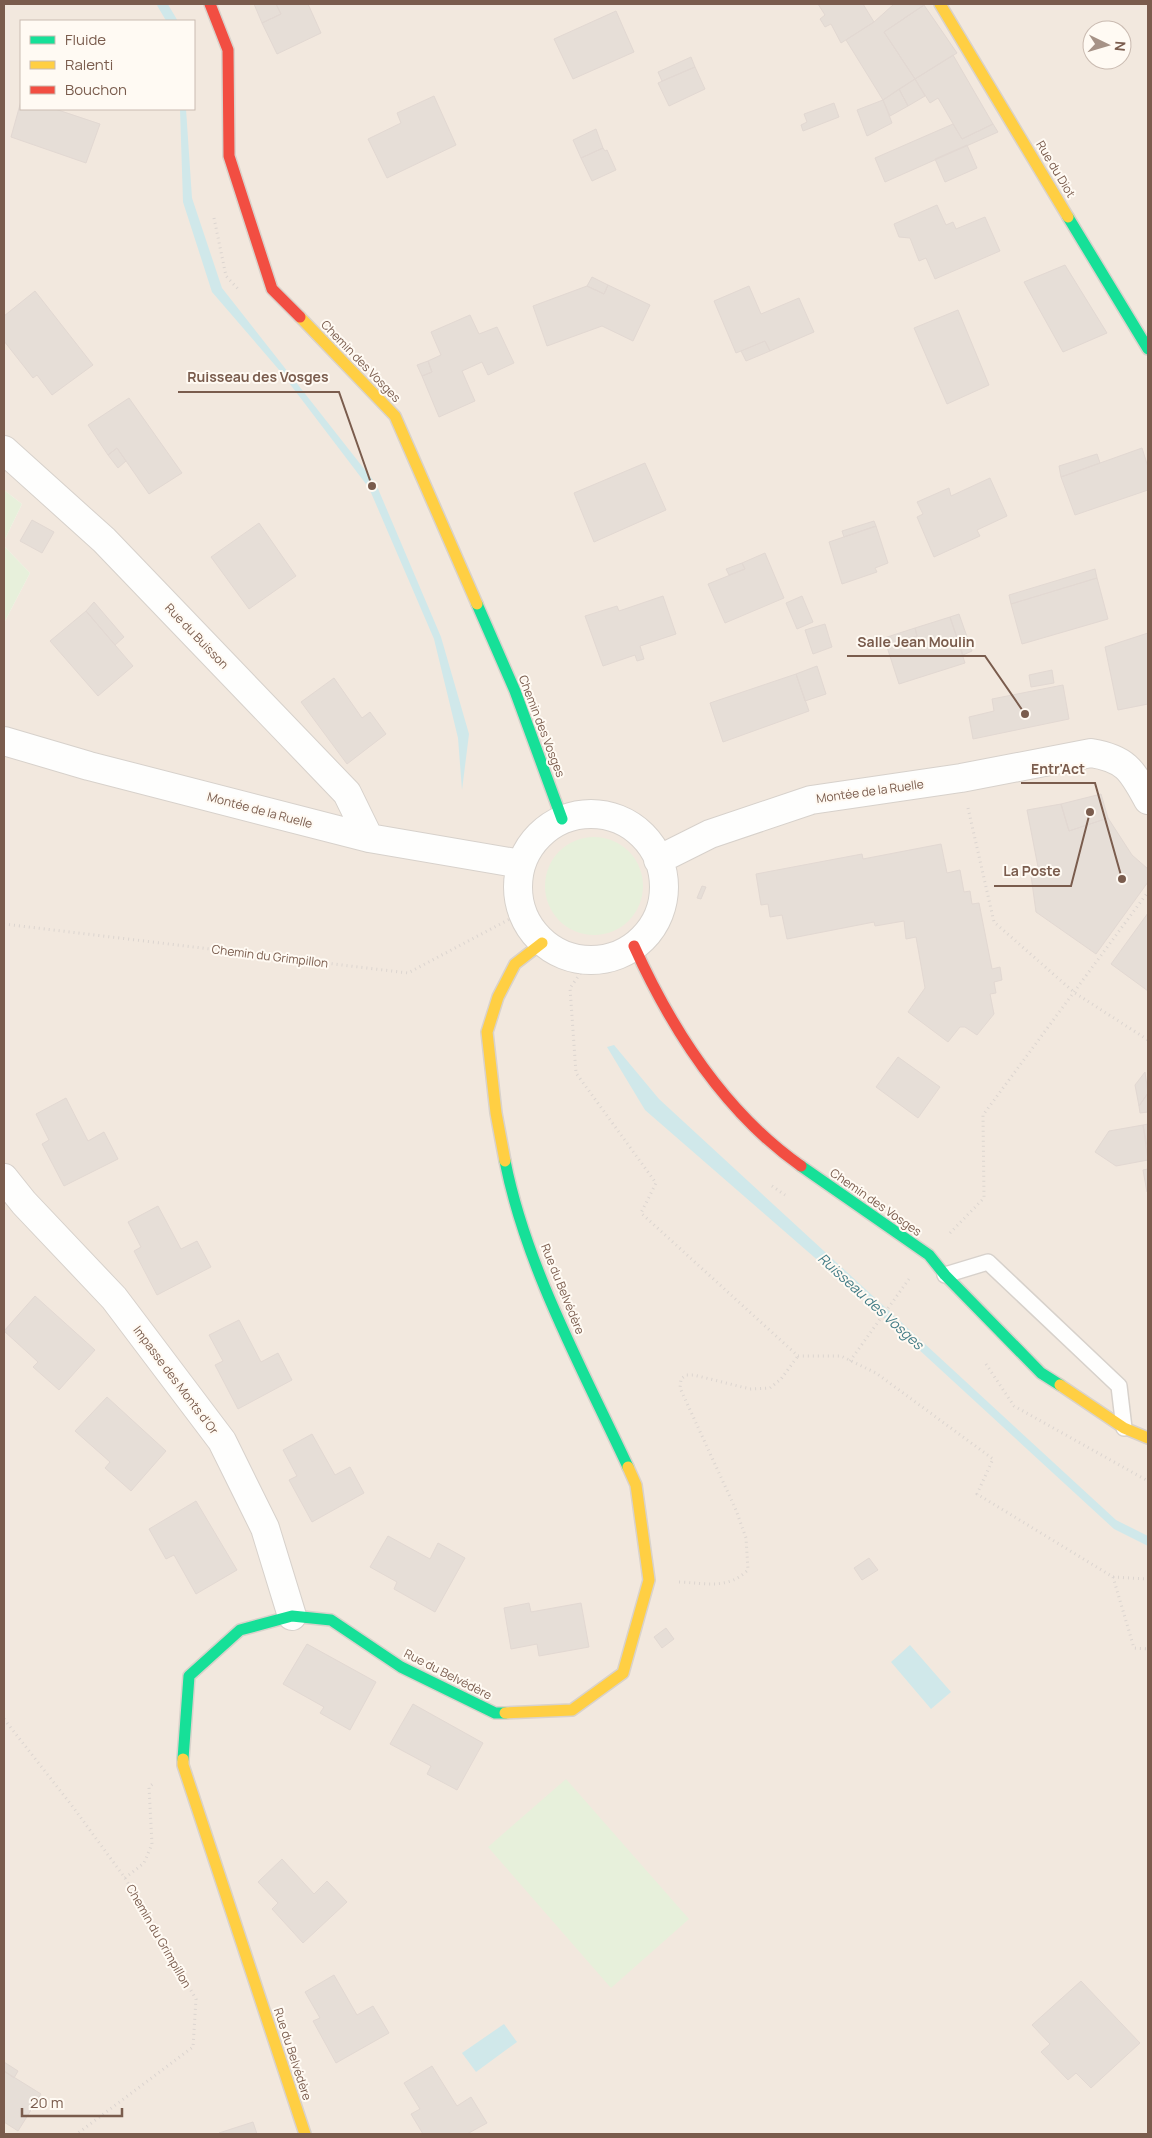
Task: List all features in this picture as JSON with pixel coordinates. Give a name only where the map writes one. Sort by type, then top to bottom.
[{"type":"street","name":"Chemin des Vosges","points":[[210,4],[228,50],[229,156],[272,289],[395,416],[515,691],[562,819]]},
{"type":"street","name":"Rue du Diot","points":[[940,4],[1148,349]]},
{"type":"street","name":"Rue du Buisson","points":[[4,450],[104,540],[348,793],[369,838]]},
{"type":"street","name":"Montée de la Ruelle","points":[[4,741],[89,766],[369,838],[521,864]]},
{"type":"street","name":"Montée de la Ruelle","points":[[658,860],[710,834],[811,800],[961,778],[1092,753],[1112,757],[1133,773],[1148,800]]},
{"type":"street","points":[[585,814],[608,816],[629,825],[647,840],[658,860],[664,884],[661,907],[651,929],[634,946],[612,957],[589,961],[564,956],[542,943],[522,913],[517,888],[521,864],[530,846],[544,830],[562,819],[585,814]]},
{"type":"street","name":"Rue du Belvédère","points":[[305,2134],[183,1765],[189,1676],[240,1630],[292,1616],[331,1620],[401,1667],[495,1713],[572,1710],[623,1673],[649,1580],[636,1485],[547,1292],[511,1190],[496,1113],[487,1032],[498,997],[515,964],[542,943]]},
{"type":"street","name":"Chemin des Vosges","points":[[634,946],[656,995],[699,1065],[771,1145],[928,1255],[945,1275],[1041,1373],[1124,1428],[1148,1438]]},
{"type":"street","name":"Impasse des Monts d'Or","points":[[4,1178],[24,1203],[114,1298],[222,1441],[265,1528],[292,1616]]},
{"type":"lane","points":[[945,1275],[988,1262],[1119,1386],[1124,1428]]},
{"type":"path","points":[[212,208],[226,276],[239,291]]},
{"type":"path","points":[[961,778],[994,922],[1075,993],[1148,1040]]},
{"type":"path","points":[[850,1361],[919,1264],[984,1198],[983,1115],[1148,892]]},
{"type":"path","name":"Chemin du Grimpillon","points":[[4,924],[408,973],[522,913]]},
{"type":"path","points":[[589,961],[570,988],[576,1073],[656,1183],[641,1213],[798,1356],[841,1356],[876,1373],[993,1459],[978,1494],[1113,1576],[1148,1579]]},
{"type":"path","points":[[649,1580],[726,1584],[739,1579],[748,1570],[746,1538],[736,1510],[680,1388],[681,1379],[686,1375],[750,1389],[770,1388],[781,1379],[798,1356]]},
{"type":"path","points":[[1113,1576],[1134,1648],[1148,1649]]},
{"type":"path","name":"Chemin du Grimpillon","points":[[4,1719],[73,1807],[125,1878],[196,2000],[193,2047],[77,2134]]},
{"type":"path","points":[[125,1878],[144,1863],[152,1844],[149,1787],[161,1776],[183,1765]]},
{"type":"shaded area","points":[[4,4],[1148,4],[1148,2134],[4,2134],[4,623],[30,573],[4,546],[4,541],[22,504],[4,490]]},
{"type":"green space","points":[[4,490],[22,504],[4,541]]},
{"type":"green space","points":[[4,546],[30,573],[4,623]]},
{"type":"green space","points":[[594,837],[613,841],[629,851],[639,867],[643,886],[639,905],[629,921],[613,931],[594,935],[575,931],[559,921],[549,905],[545,886],[549,867],[559,851],[575,841]]},
{"type":"green space","points":[[566,1779],[689,1919],[611,1988],[488,1847]]},
{"type":"water","points":[[180,110],[186,110],[192,198],[222,288],[376,484],[441,637],[469,734],[462,790],[458,738],[434,639],[369,488],[280,371],[212,292],[183,202]]},
{"type":"water","points":[[614,1045],[659,1099],[1116,1520],[1148,1536],[1148,1546],[1114,1529],[891,1324],[645,1110],[607,1047]]},
{"type":"water","points":[[910,1645],[951,1692],[931,1709],[891,1662]]},
{"type":"water","points":[[504,2024],[517,2042],[476,2072],[462,2053]]},
{"type":"building","points":[[254,4],[276,4],[281,14],[262,23]]},
{"type":"building","points":[[276,4],[308,4],[321,33],[277,54],[262,23],[281,14]]},
{"type":"building","points":[[818,4],[863,4],[874,22],[841,43],[831,24],[825,27],[820,19],[825,15]]},
{"type":"building","points":[[894,4],[924,5],[884,32],[915,79],[883,100],[846,40],[874,22]]},
{"type":"building","points":[[924,5],[957,53],[915,79],[884,32]]},
{"type":"building","points":[[616,11],[634,52],[573,79],[554,39]]},
{"type":"building","points":[[953,55],[993,124],[962,139],[938,98],[930,103],[915,79]]},
{"type":"building","points":[[691,57],[695,67],[662,81],[658,72]]},
{"type":"building","points":[[695,67],[705,89],[669,106],[658,83]]},
{"type":"building","points":[[915,79],[925,96],[908,106],[899,89]]},
{"type":"building","points":[[899,89],[908,106],[890,116],[883,100]]},
{"type":"building","points":[[434,96],[456,145],[387,178],[368,139],[401,123],[397,113]]},
{"type":"building","points":[[883,100],[892,123],[867,136],[857,110]]},
{"type":"building","points":[[834,103],[839,117],[803,131],[801,125],[807,122],[804,114]]},
{"type":"building","points":[[20,105],[20,110],[58,110],[100,124],[86,163],[11,137]]},
{"type":"building","points":[[953,124],[962,139],[993,124],[998,132],[885,182],[875,158]]},
{"type":"building","points":[[596,129],[603,148],[581,158],[573,140]]},
{"type":"building","points":[[967,145],[977,168],[945,182],[935,159]]},
{"type":"building","points":[[603,148],[605,151],[607,150],[616,170],[592,181],[581,158]]},
{"type":"building","points":[[937,205],[946,225],[953,222],[956,229],[985,217],[1000,251],[935,279],[926,258],[919,261],[910,238],[899,237],[894,224]]},
{"type":"building","points":[[1065,265],[1107,333],[1063,352],[1024,282]]},
{"type":"building","points":[[592,277],[608,285],[604,294],[587,286]]},
{"type":"building","points":[[608,285],[650,305],[633,341],[602,326],[547,346],[533,306],[587,286],[604,294]]},
{"type":"building","points":[[749,286],[761,314],[799,298],[814,332],[770,351],[765,341],[736,353],[714,301]]},
{"type":"building","points":[[35,291],[93,365],[52,395],[37,375],[33,378],[4,341],[4,316]]},
{"type":"building","points":[[958,310],[989,385],[947,404],[914,328]]},
{"type":"building","points":[[470,315],[479,334],[497,327],[514,363],[488,375],[482,362],[462,371],[475,401],[439,417],[422,376],[432,372],[428,361],[441,355],[431,332]]},
{"type":"building","points":[[765,341],[770,351],[746,361],[741,351]]},
{"type":"building","points":[[428,361],[432,372],[422,376],[417,365]]},
{"type":"building","points":[[129,398],[182,473],[149,494],[117,448],[108,455],[88,425]]},
{"type":"building","points":[[117,448],[126,461],[118,468],[108,455]]},
{"type":"building","points":[[1142,448],[1148,467],[1148,490],[1075,515],[1061,477]]},
{"type":"building","points":[[1097,454],[1100,463],[1061,477],[1059,466]]},
{"type":"building","points":[[645,463],[666,510],[594,542],[574,493]]},
{"type":"building","points":[[990,478],[1007,516],[977,530],[980,536],[934,557],[917,517],[923,514],[917,502],[949,488],[951,496]]},
{"type":"building","points":[[32,520],[54,532],[42,553],[20,541]]},
{"type":"building","points":[[874,521],[876,526],[844,537],[842,531]]},
{"type":"building","points":[[259,523],[296,576],[249,609],[211,557]]},
{"type":"building","points":[[876,526],[888,563],[875,568],[877,572],[842,584],[829,542]]},
{"type":"building","points":[[765,553],[784,598],[725,623],[708,584],[745,569],[742,563]]},
{"type":"building","points":[[742,563],[745,569],[729,575],[726,569]]},
{"type":"building","points":[[1095,569],[1097,578],[1011,604],[1009,595]]},
{"type":"building","points":[[1097,578],[1108,619],[1022,644],[1011,604]]},
{"type":"building","points":[[663,596],[676,634],[640,646],[644,659],[637,661],[635,655],[603,666],[585,616],[617,606],[619,611]]},
{"type":"building","points":[[802,596],[813,622],[797,629],[786,603]]},
{"type":"building","points":[[94,602],[124,637],[115,645],[86,611]]},
{"type":"building","points":[[86,611],[133,666],[98,696],[50,641]]},
{"type":"building","points":[[959,614],[972,651],[963,655],[950,617]]},
{"type":"building","points":[[950,617],[965,663],[899,684],[887,647],[917,636],[915,628]]},
{"type":"building","points":[[825,624],[832,647],[813,654],[805,630]]},
{"type":"building","points":[[915,628],[917,636],[887,647],[884,638]]},
{"type":"building","points":[[1148,633],[1148,704],[1118,710],[1105,647]]},
{"type":"building","points":[[817,666],[826,694],[805,701],[796,674]]},
{"type":"building","points":[[1052,670],[1054,683],[1031,687],[1029,675]]},
{"type":"building","points":[[796,674],[809,711],[723,742],[710,703]]},
{"type":"building","points":[[334,678],[362,718],[370,712],[386,734],[347,764],[301,702]]},
{"type":"building","points":[[1063,685],[1069,719],[973,739],[969,717],[994,711],[992,699]]},
{"type":"building","points":[[1101,794],[1108,818],[1069,831],[1061,804]]},
{"type":"building","points":[[1061,804],[1069,831],[1108,818],[1132,855],[1148,869],[1148,882],[1096,954],[1036,912],[1030,868],[1038,867],[1027,810]]},
{"type":"building","points":[[941,844],[947,873],[960,870],[964,892],[970,891],[972,904],[979,903],[992,969],[1000,967],[1002,980],[994,982],[996,993],[990,994],[994,1014],[977,1035],[965,1027],[960,1027],[948,1042],[908,1012],[925,988],[916,937],[906,939],[904,921],[875,926],[874,922],[787,939],[782,915],[770,917],[768,904],[761,905],[756,874],[862,854],[863,859]]},
{"type":"building","points":[[702,886],[706,887],[701,899],[697,898]]},
{"type":"building","points":[[1148,913],[1148,991],[1111,964]]},
{"type":"building","points":[[898,1057],[940,1087],[918,1118],[876,1087]]},
{"type":"building","points":[[1145,1072],[1148,1093],[1139,1106],[1135,1085]]},
{"type":"building","points":[[1148,1093],[1148,1112],[1140,1113],[1139,1106]]},
{"type":"building","points":[[66,1098],[88,1141],[104,1132],[118,1159],[64,1186],[42,1144],[49,1140],[36,1114]]},
{"type":"building","points":[[1148,1124],[1148,1151],[1143,1125]]},
{"type":"building","points":[[1143,1125],[1148,1160],[1116,1166],[1095,1152],[1109,1131]]},
{"type":"building","points":[[1148,1169],[1148,1192],[1147,1192],[1143,1170]]},
{"type":"building","points":[[158,1206],[181,1249],[197,1241],[211,1267],[157,1295],[134,1251],[141,1247],[128,1222]]},
{"type":"building","points":[[35,1296],[95,1350],[59,1390],[33,1367],[38,1362],[4,1331]]},
{"type":"building","points":[[239,1320],[261,1362],[278,1353],[292,1380],[238,1409],[215,1365],[223,1361],[209,1335]]},
{"type":"building","points":[[107,1397],[166,1451],[131,1491],[105,1468],[110,1462],[75,1431]]},
{"type":"building","points":[[312,1434],[335,1475],[350,1467],[364,1493],[312,1522],[289,1480],[297,1476],[283,1450]]},
{"type":"building","points":[[196,1501],[237,1570],[196,1594],[174,1555],[166,1559],[149,1529]]},
{"type":"building","points":[[388,1536],[430,1559],[438,1543],[465,1558],[435,1612],[394,1589],[397,1582],[370,1567]]},
{"type":"building","points":[[869,1558],[878,1570],[862,1580],[854,1568]]},
{"type":"building","points":[[529,1603],[531,1612],[581,1603],[589,1647],[539,1656],[537,1644],[511,1649],[504,1608]]},
{"type":"building","points":[[666,1628],[674,1639],[662,1648],[654,1637]]},
{"type":"building","points":[[307,1644],[376,1682],[350,1730],[320,1713],[324,1707],[283,1684]]},
{"type":"building","points":[[413,1704],[483,1743],[457,1790],[427,1774],[431,1766],[390,1744]]},
{"type":"building","points":[[282,1859],[314,1894],[327,1881],[347,1902],[303,1943],[272,1909],[278,1903],[258,1882]]},
{"type":"building","points":[[334,1975],[357,2015],[373,2006],[389,2033],[336,2063],[313,2021],[320,2018],[305,1992]]},
{"type":"building","points":[[1081,1981],[1140,2043],[1091,2088],[1076,2073],[1068,2080],[1041,2052],[1050,2044],[1032,2025]]},
{"type":"building","points":[[4,2062],[18,2071],[14,2078],[4,2071]]},
{"type":"building","points":[[432,2066],[457,2106],[471,2097],[487,2123],[467,2134],[423,2134],[411,2114],[420,2109],[404,2083]]},
{"type":"building","points":[[4,2071],[41,2094],[18,2131],[4,2122]]},
{"type":"building","points":[[253,2122],[257,2134],[219,2133]]},
{"type":"waterway","name":"Ruisseau des Vosges","points":[[162,4],[171,20]]},
{"type":"traffic: fast","points":[[1068,217],[1148,349]]},
{"type":"traffic: fast","points":[[477,604],[515,691],[562,819]]},
{"type":"traffic: fast","points":[[505,1161],[514,1201],[541,1279],[628,1467]]},
{"type":"traffic: fast","points":[[801,1166],[929,1255],[945,1275],[1041,1373],[1060,1385]]},
{"type":"traffic: fast","points":[[183,1759],[189,1676],[240,1630],[292,1616],[331,1620],[401,1667],[495,1713],[505,1713]]},
{"type":"traffic: slow","points":[[940,4],[1068,217]]},
{"type":"traffic: slow","points":[[300,317],[395,416],[477,604]]},
{"type":"traffic: slow","points":[[505,1161],[496,1113],[487,1032],[498,997],[515,964],[542,943]]},
{"type":"traffic: slow","points":[[1060,1385],[1124,1428],[1148,1438]]},
{"type":"traffic: slow","points":[[505,1713],[572,1710],[623,1673],[649,1580],[636,1485],[628,1467]]},
{"type":"traffic: slow","points":[[183,1759],[183,1765],[305,2134]]},
{"type":"traffic: jam","points":[[210,4],[228,50],[229,156],[272,289],[300,317]]},
{"type":"traffic: jam","points":[[634,946],[665,1008],[683,1038],[724,1095],[748,1121],[801,1166]]},
{"type":"place","name":"Ruisseau des Vosges","points":[[372,486]]},
{"type":"place","name":"Salle Jean Moulin","points":[[1025,714]]},
{"type":"place","name":"La Poste","points":[[1090,812]]},
{"type":"place","name":"Entr'Act","points":[[1122,879]]}]
